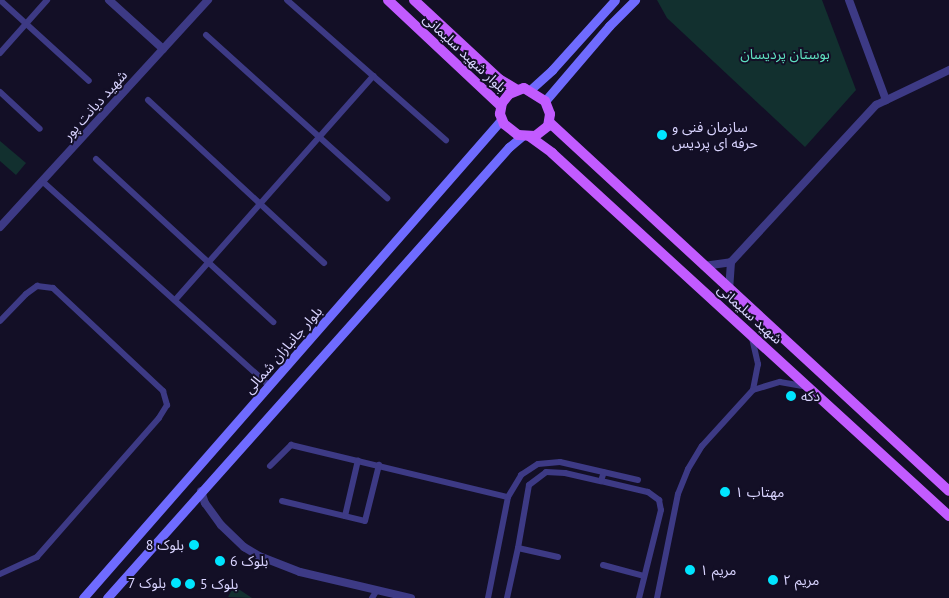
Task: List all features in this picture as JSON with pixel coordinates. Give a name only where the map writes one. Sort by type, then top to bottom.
[{"type":"main road","name":"بلوار شهید سلیمانی","points":[[388,0],[501,106]]},
{"type":"main road","name":"بلوار شهید سلیمانی","points":[[414,0],[500,79],[517,90]]},
{"type":"main road","points":[[530,90],[552,70],[616,0]]},
{"type":"main road","points":[[544,101],[635,0]]},
{"type":"main road","points":[[107,598],[509,147],[526,136],[543,132],[550,122],[548,108],[544,101],[530,90],[524,88],[509,94],[501,106],[502,119],[508,128],[526,136]]},
{"type":"main road","name":"بلوار جانبازان شمالی","points":[[84,598],[502,119]]},
{"type":"main road","name":"شهید سلیمانی","points":[[550,122],[949,491]]},
{"type":"main road","name":"شهید سلیمانی","points":[[526,136],[552,153],[949,516]]},
{"type":"street","points":[[0,0],[89,81]]},
{"type":"street","points":[[0,53],[47,0]]},
{"type":"street","points":[[110,0],[163,49]]},
{"type":"street","name":"شهید دیانت پور","points":[[0,228],[208,0]]},
{"type":"street","points":[[287,0],[446,140]]},
{"type":"street","points":[[849,0],[886,100]]},
{"type":"street","points":[[206,36],[387,198]]},
{"type":"street","points":[[729,289],[731,262],[876,105],[949,70]]},
{"type":"street","points":[[176,299],[372,76]]},
{"type":"street","points":[[0,92],[40,128]]},
{"type":"street","points":[[148,100],[324,262]]},
{"type":"street","points":[[96,159],[273,322]]},
{"type":"street","points":[[42,181],[176,299],[270,386]]},
{"type":"street","points":[[704,266],[731,262]]},
{"type":"street","points":[[0,322],[26,294],[37,286],[53,288],[163,391],[167,405],[159,418],[37,557],[0,574]]},
{"type":"street","points":[[751,334],[758,364],[754,390]]},
{"type":"street","points":[[657,598],[678,494],[688,469],[702,446],[754,390],[780,382],[811,388]]},
{"type":"street","points":[[270,466],[291,445],[508,497]]},
{"type":"street","points":[[345,516],[358,460]]},
{"type":"street","points":[[488,598],[508,497],[521,475],[538,464],[560,462],[638,480]]},
{"type":"street","points":[[282,501],[365,521],[379,465]]},
{"type":"street","points":[[507,598],[529,485],[546,472],[565,473],[648,492],[659,500],[661,510],[639,598]]},
{"type":"street","points":[[601,482],[604,472]]},
{"type":"street","points":[[201,491],[205,503],[221,525],[244,547],[259,556],[300,572],[411,598]]},
{"type":"street","points":[[518,548],[558,557]]},
{"type":"street","points":[[602,565],[644,576]]},
{"type":"street","points":[[372,598],[377,590]]},
{"type":"green space","name":"بوستان پردیسان","points":[[657,0],[822,0],[856,90],[805,147],[667,18]]},
{"type":"green space","points":[[0,141],[26,163],[16,175],[0,161]]},
{"type":"green space","points":[[234,586],[252,598],[228,597]]},
{"type":"place","name":"سازمان فنی و حرفه ای پردیس","points":[[662,135]]},
{"type":"place","name":"دکه","points":[[791,396]]},
{"type":"place","name":"مهتاب ۱","points":[[725,492]]},
{"type":"place","name":"بلوک 8","points":[[194,545]]},
{"type":"place","name":"بلوک 6","points":[[220,561]]},
{"type":"place","name":"مریم ۱","points":[[690,570]]},
{"type":"place","name":"مریم ۲","points":[[773,580]]},
{"type":"place","name":"بلوک 7","points":[[176,583]]},
{"type":"place","name":"بلوک 5","points":[[190,584]]}]
